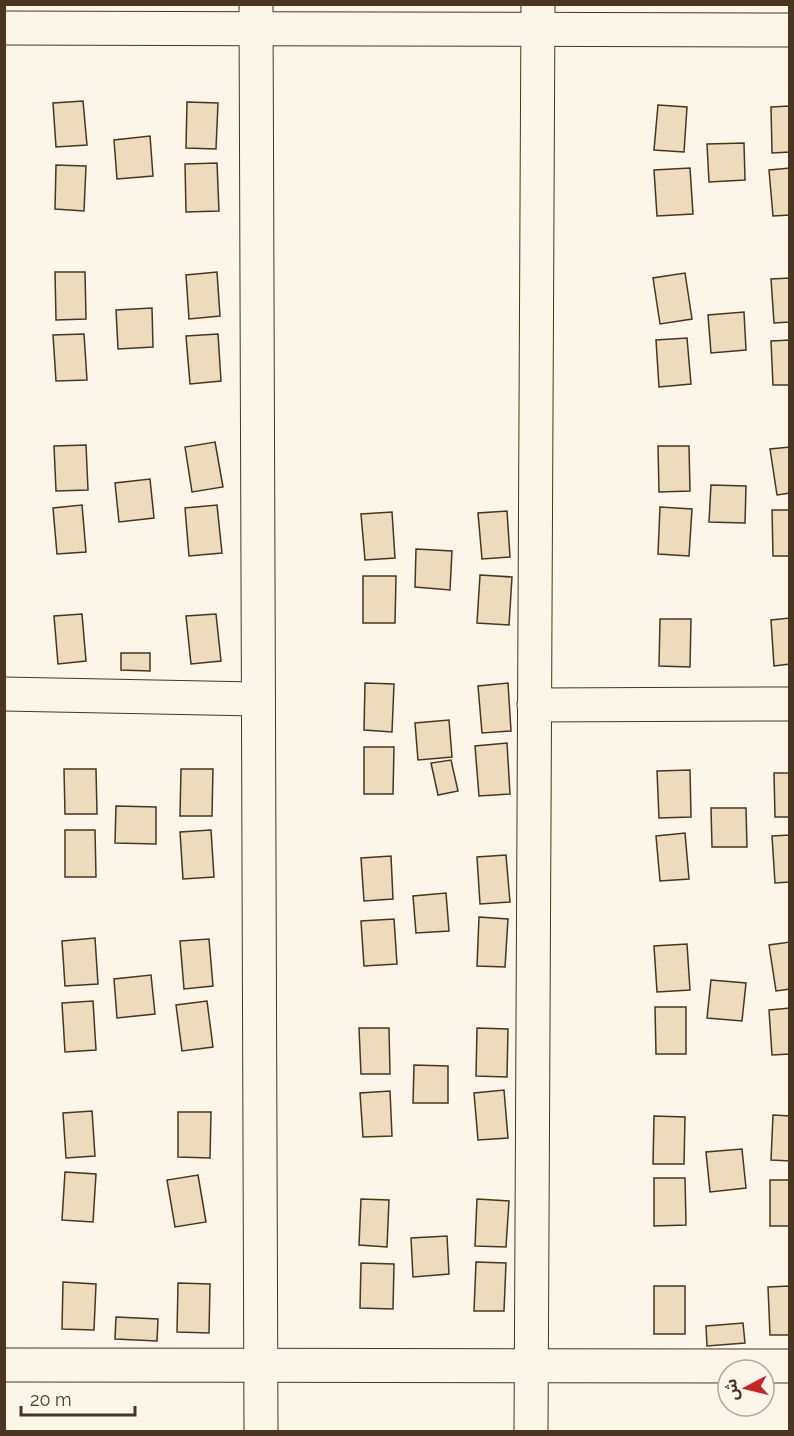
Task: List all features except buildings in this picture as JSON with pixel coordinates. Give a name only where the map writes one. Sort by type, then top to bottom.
[{"type":"street","points":[[256,17],[261,1431]]},
{"type":"street","points":[[4,28],[256,17],[538,17],[789,30]]},
{"type":"street","points":[[531,1431],[538,17]]},
{"type":"street","points":[[4,694],[258,699]]},
{"type":"street","points":[[534,705],[789,704]]},
{"type":"street","points":[[4,1365],[789,1366]]}]
